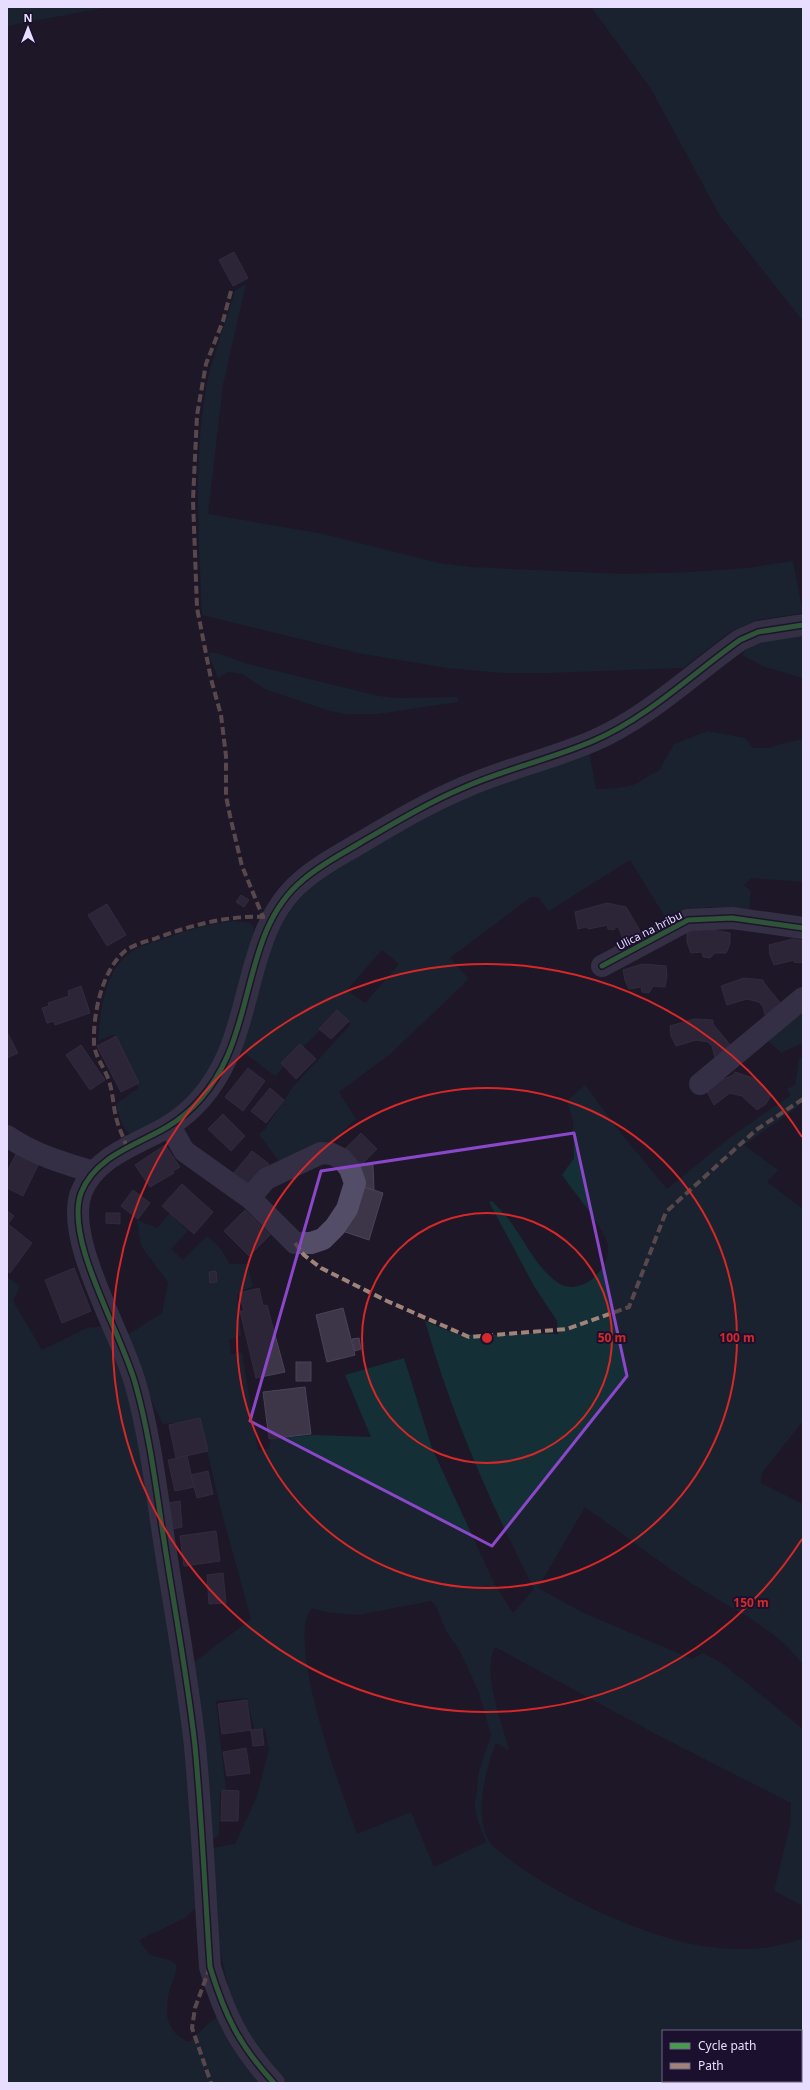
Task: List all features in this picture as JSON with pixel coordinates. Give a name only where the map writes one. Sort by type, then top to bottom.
[{"type":"street","points":[[274,2083],[252,2059],[232,2025],[219,1996],[210,1967],[195,1746],[146,1423],[130,1362],[87,1261],[78,1225],[78,1207],[82,1191],[93,1172],[108,1158],[170,1126],[202,1098],[220,1070],[234,1039],[263,940],[286,898],[300,882],[321,866],[398,821],[465,786],[593,741],[623,726],[740,640],[758,632],[803,626]]},
{"type":"street","name":"Ulica na hribu","points":[[602,966],[688,920],[732,918],[803,928]]},
{"type":"street","points":[[700,1084],[803,998]]},
{"type":"street","points":[[170,1126],[184,1151],[250,1198],[294,1243],[311,1244],[323,1239],[335,1227],[347,1209],[355,1183],[350,1169],[342,1159],[332,1154],[321,1153],[266,1179],[250,1198]]},
{"type":"street","points":[[7,1136],[16,1142],[58,1162],[93,1172]]},
{"type":"highlighted area","points":[[574,1133],[627,1376],[492,1546],[250,1421],[321,1171]]},
{"type":"green space","points":[[7,7],[108,7],[7,26]]},
{"type":"green space","points":[[591,7],[803,7],[803,321],[720,216],[651,89]]},
{"type":"green space","points":[[246,284],[223,385],[208,514],[323,534],[439,563],[472,567],[624,574],[691,572],[747,568],[793,561],[803,613],[757,620],[730,632],[683,668],[548,673],[502,673],[447,668],[358,653],[202,615],[198,473],[202,416],[206,388],[212,363],[235,291]]},
{"type":"green space","points":[[803,636],[803,678],[765,667],[742,655],[748,647],[767,641]]},
{"type":"green space","points":[[208,653],[217,653],[248,664],[379,696],[397,698],[458,697],[458,702],[378,714],[345,714],[330,711],[265,689],[242,674],[229,672],[218,678]]},
{"type":"green space","points":[[708,731],[745,738],[753,748],[769,748],[803,739],[803,882],[751,878],[744,885],[751,891],[749,910],[708,907],[667,920],[630,860],[549,911],[538,897],[531,897],[450,958],[468,978],[463,985],[389,1055],[339,1092],[356,1119],[328,1145],[283,1167],[259,1134],[265,1129],[292,1088],[351,1024],[336,1014],[275,1076],[239,1049],[275,934],[297,899],[322,876],[466,794],[589,750],[596,789],[617,788],[632,785],[659,771],[674,744]],"holes":[[[382,950],[399,964],[365,1003],[347,990]]]},
{"type":"green space","points":[[235,921],[250,923],[253,926],[254,933],[246,967],[215,1064],[181,1107],[135,1135],[130,1133],[124,1127],[120,1119],[116,1104],[138,1088],[137,1079],[115,1034],[98,1041],[102,1005],[114,970],[122,960],[139,947],[201,927]]},
{"type":"green space","points":[[803,1008],[803,1043],[781,1053],[768,1041]]},
{"type":"green space","points":[[803,1057],[803,1103],[744,1145],[778,1170],[767,1182],[803,1209],[803,1421],[762,1473],[761,1483],[803,1504],[803,1665],[792,1652],[766,1629],[691,1583],[585,1507],[538,1588],[584,1613],[692,1659],[703,1653],[723,1664],[803,1729],[803,1906],[774,1891],[790,1825],[791,1803],[665,1739],[495,1647],[491,1658],[490,1671],[494,1698],[509,1751],[496,1743],[485,1778],[482,1816],[488,1839],[497,1850],[551,1887],[577,1901],[633,1926],[687,1943],[735,1949],[769,1947],[803,1938],[803,2083],[287,2083],[278,2074],[244,2028],[229,1991],[216,1931],[212,1848],[235,1844],[257,1796],[269,1749],[265,1730],[254,1729],[247,1698],[216,1701],[226,1791],[220,1793],[219,1836],[210,1840],[193,1663],[251,1619],[221,1510],[200,1421],[163,1424],[152,1402],[127,1335],[162,1313],[168,1282],[141,1246],[137,1220],[157,1228],[170,1213],[188,1231],[171,1249],[183,1260],[207,1236],[220,1248],[230,1264],[247,1264],[253,1286],[237,1294],[241,1336],[229,1340],[231,1354],[242,1353],[258,1450],[269,1449],[271,1439],[314,1435],[371,1437],[345,1375],[404,1358],[432,1448],[494,1583],[513,1613],[534,1589],[502,1524],[459,1424],[435,1356],[425,1321],[456,1334],[558,1334],[557,1321],[534,1286],[489,1202],[492,1201],[506,1216],[543,1269],[557,1282],[568,1287],[580,1286],[588,1282],[600,1271],[603,1267],[608,1252],[606,1240],[596,1221],[562,1175],[574,1158],[573,1121],[567,1101],[585,1085],[620,1132],[667,1189],[728,1139],[791,1095],[787,1089],[795,1085],[799,1059]],"holes":[[[431,1601],[436,1606],[446,1631],[460,1651],[479,1693],[491,1735],[479,1771],[475,1806],[476,1815],[486,1842],[434,1867],[411,1812],[357,1834],[329,1754],[310,1683],[305,1651],[305,1625],[312,1608],[325,1612],[358,1615]]]},
{"type":"green space","points":[[7,1277],[20,1286],[13,1301],[42,1350],[87,1328],[104,1326],[130,1386],[189,1755],[197,1907],[185,1918],[139,1940],[150,1955],[170,1960],[176,1965],[176,1973],[169,1992],[167,2016],[176,2033],[189,2042],[217,2017],[241,2060],[262,2083],[7,2083]]},
{"type":"building","points":[[234,252],[248,278],[233,286],[219,260]]},
{"type":"building","points":[[241,895],[249,900],[244,907],[236,902]]},
{"type":"building","points":[[607,903],[626,907],[642,934],[624,943],[619,928],[616,927],[614,930],[608,929],[607,925],[589,929],[586,927],[578,929],[575,912]]},
{"type":"building","points":[[107,904],[126,935],[107,946],[88,915]]},
{"type":"building","points":[[706,929],[730,933],[730,944],[726,953],[715,953],[710,958],[703,957],[702,952],[691,953],[687,942],[687,932]]},
{"type":"building","points":[[793,939],[803,941],[803,963],[794,962],[794,960],[774,965],[770,955],[769,945]]},
{"type":"building","points":[[642,964],[666,966],[667,976],[665,987],[653,986],[649,993],[642,992],[641,987],[629,989],[623,970]]},
{"type":"building","points":[[744,978],[763,980],[782,1005],[766,1018],[763,1007],[759,1002],[747,999],[727,1005],[721,986]]},
{"type":"building","points":[[81,986],[90,1013],[55,1025],[54,1021],[47,1023],[42,1008],[49,1006],[48,1003],[69,996],[68,991]]},
{"type":"building","points":[[337,1010],[349,1021],[331,1039],[319,1029]]},
{"type":"building","points":[[694,1019],[713,1020],[713,1024],[731,1046],[715,1058],[712,1046],[708,1042],[696,1040],[676,1046],[671,1036],[670,1026]]},
{"type":"building","points":[[7,1032],[18,1053],[7,1058]]},
{"type":"building","points":[[116,1036],[139,1083],[121,1092],[97,1046]]},
{"type":"building","points":[[300,1044],[316,1059],[296,1079],[281,1063]]},
{"type":"building","points":[[81,1045],[105,1080],[90,1090],[66,1055]]},
{"type":"building","points":[[248,1068],[265,1081],[243,1111],[225,1097]]},
{"type":"building","points":[[735,1072],[753,1078],[771,1095],[766,1104],[757,1110],[742,1096],[730,1093],[714,1105],[705,1088],[733,1075]]},
{"type":"building","points":[[270,1088],[284,1100],[266,1123],[251,1111]]},
{"type":"building","points":[[223,1114],[245,1136],[231,1151],[208,1129]]},
{"type":"building","points":[[361,1133],[377,1149],[361,1165],[345,1149]]},
{"type":"building","points":[[165,1145],[180,1167],[173,1171],[174,1173],[150,1187],[135,1165]]},
{"type":"building","points":[[19,1148],[41,1159],[23,1196],[7,1188],[7,1172]]},
{"type":"building","points":[[252,1151],[269,1164],[249,1189],[232,1175]]},
{"type":"building","points":[[373,1165],[374,1190],[358,1185],[356,1166]]},
{"type":"building","points":[[182,1184],[213,1212],[194,1234],[162,1206]]},
{"type":"building","points":[[358,1185],[383,1193],[369,1240],[342,1231]]},
{"type":"building","points":[[133,1190],[150,1203],[138,1219],[121,1206]]},
{"type":"building","points":[[245,1210],[270,1235],[249,1256],[224,1231]]},
{"type":"building","points":[[7,1211],[14,1216],[8,1224],[32,1243],[10,1273],[7,1271]]},
{"type":"building","points":[[106,1213],[120,1213],[120,1224],[106,1223]]},
{"type":"building","points":[[74,1268],[91,1311],[62,1323],[45,1280]]},
{"type":"building","points":[[216,1271],[217,1282],[210,1283],[209,1272]]},
{"type":"building","points":[[259,1288],[263,1306],[267,1305],[285,1372],[256,1378],[240,1311],[244,1311],[239,1293]]},
{"type":"building","points":[[343,1308],[355,1355],[327,1362],[316,1315]]},
{"type":"building","points":[[359,1338],[361,1349],[355,1351],[352,1339]]},
{"type":"building","points":[[296,1362],[311,1362],[311,1381],[296,1381]]},
{"type":"building","points":[[305,1387],[311,1434],[269,1439],[263,1392]]},
{"type":"building","points":[[200,1418],[208,1451],[176,1458],[169,1425]]},
{"type":"building","points":[[187,1456],[194,1487],[175,1491],[168,1460]]},
{"type":"building","points":[[208,1471],[213,1494],[197,1498],[191,1475]]},
{"type":"building","points":[[180,1501],[182,1527],[172,1529],[169,1503]]},
{"type":"building","points":[[216,1531],[220,1561],[184,1566],[180,1536]]},
{"type":"building","points":[[223,1573],[226,1603],[209,1604],[207,1575]]},
{"type":"building","points":[[247,1700],[251,1730],[222,1734],[218,1704]]},
{"type":"building","points":[[262,1729],[264,1745],[253,1746],[251,1730]]},
{"type":"building","points":[[246,1748],[250,1773],[227,1776],[223,1752]]},
{"type":"building","points":[[222,1790],[239,1791],[238,1821],[221,1821]]},
{"type":"marked path","points":[[231,291],[223,321],[206,364],[197,415],[193,500],[197,608],[211,679],[221,715],[226,756],[226,796],[230,816],[242,866],[263,917]]},
{"type":"marked path","points":[[127,1148],[117,1121],[109,1081],[94,1047],[95,1019],[100,994],[116,960],[131,947],[196,925],[224,919],[267,917]]},
{"type":"marked path","points":[[295,1243],[304,1255],[321,1268],[387,1301],[469,1337],[567,1329],[629,1307],[666,1212],[756,1130],[803,1099]]},
{"type":"marked path","points":[[210,1967],[195,2008],[192,2028],[211,2083]]},
{"type":"cycle path","points":[[274,2083],[251,2056],[234,2029],[221,2000],[210,1967],[202,1829],[195,1746],[153,1469],[146,1427],[136,1386],[129,1365],[97,1288],[81,1236],[78,1213],[81,1193],[87,1180],[106,1161],[130,1146],[177,1121],[202,1097],[209,1088],[222,1068],[236,1035],[255,963],[263,939],[273,917],[286,897],[303,880],[330,860],[399,820],[452,793],[496,775],[593,741],[613,731],[651,708],[740,640],[758,632],[803,625]]},
{"type":"cycle path","points":[[602,966],[688,920],[732,918],[803,928]]}]
